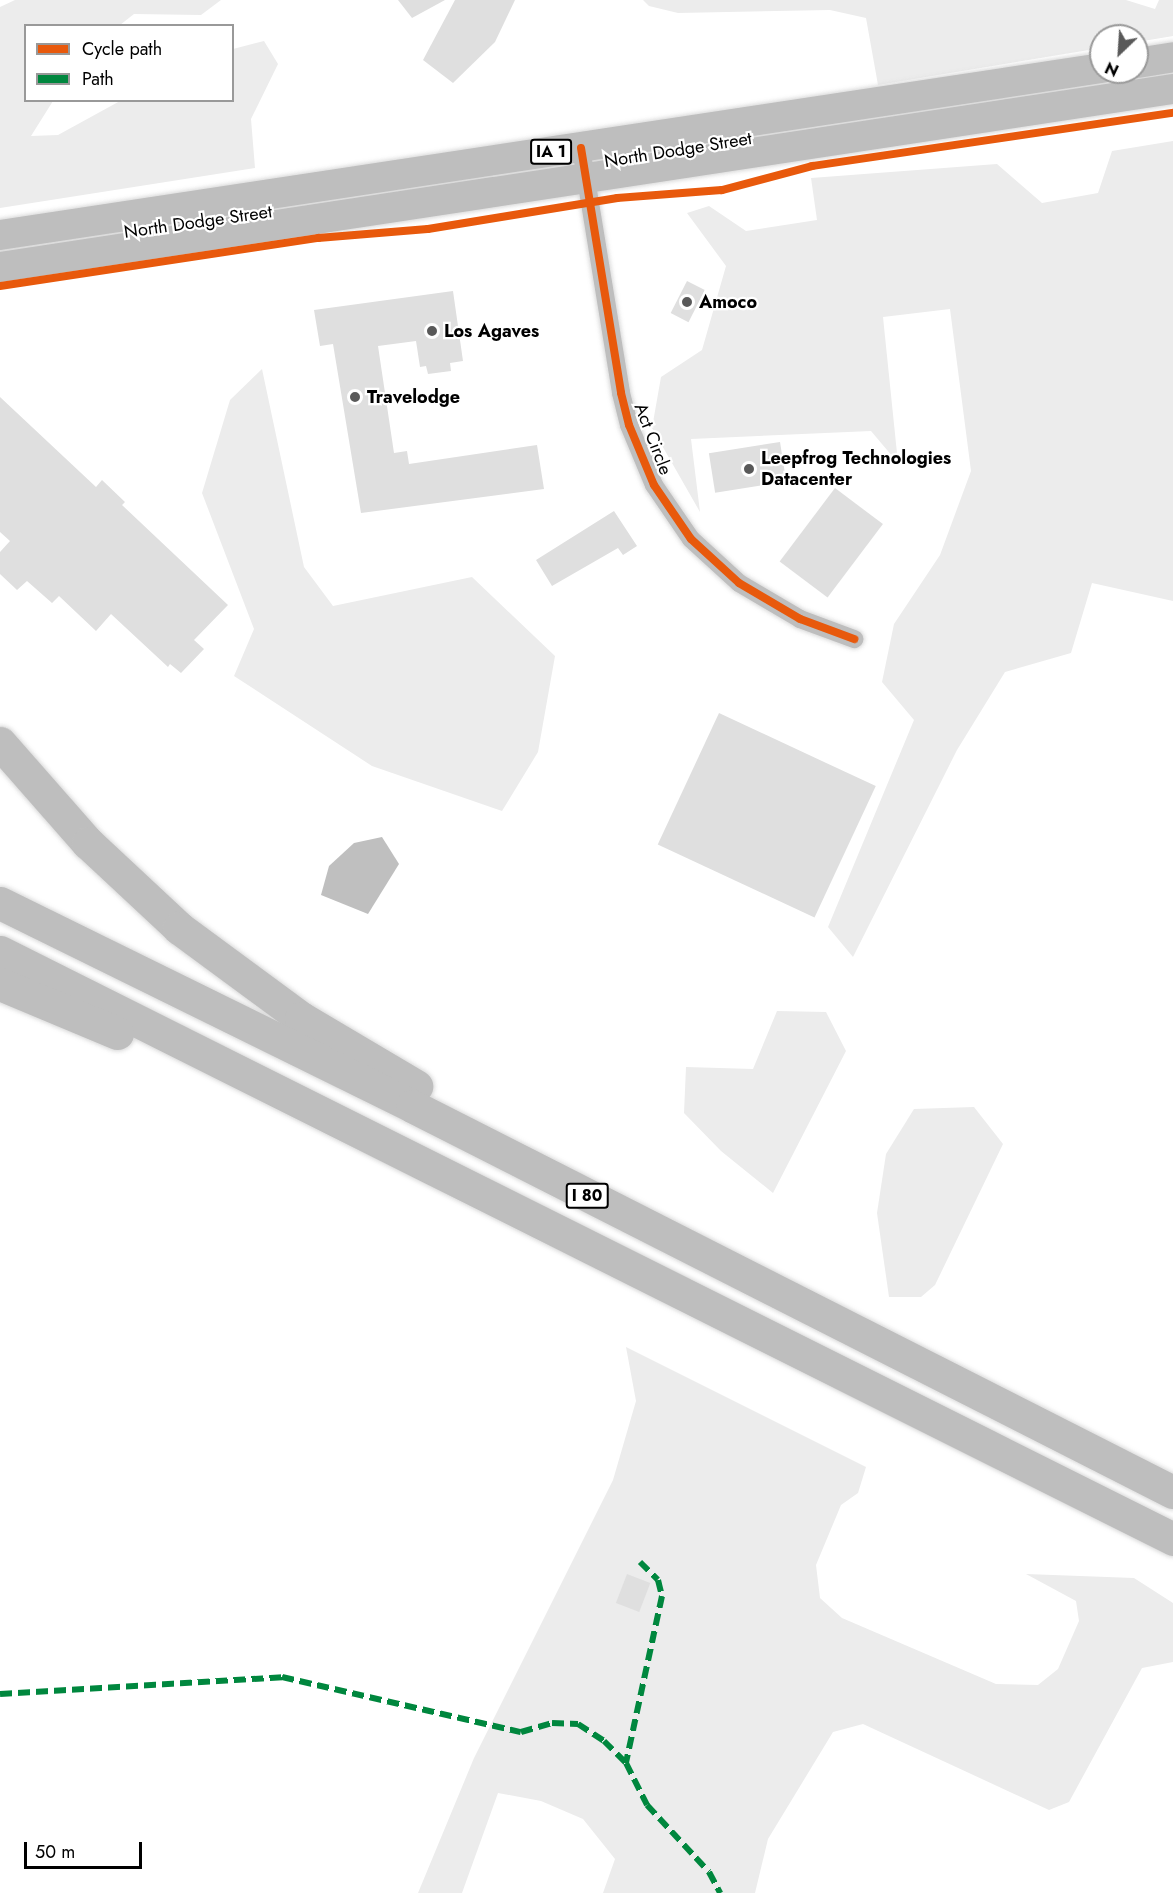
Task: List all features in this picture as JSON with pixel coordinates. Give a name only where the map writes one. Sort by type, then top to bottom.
[{"type":"highway","points":[[0,743],[88,843],[179,928],[301,1018],[433,1096],[499,1152]]},
{"type":"highway","name":"I 80","points":[[0,903],[1173,1492]]},
{"type":"highway","name":"I 80","points":[[0,952],[280,1090],[1173,1539]]},
{"type":"highway","points":[[0,984],[190,1063],[280,1090]]},
{"type":"main road","points":[[1149,61],[1173,57]]},
{"type":"main road","name":"North Dodge Street","points":[[0,235],[1089,70]]},
{"type":"main road","name":"North Dodge Street","points":[[0,267],[1173,89]]},
{"type":"street","name":"Act Circle","points":[[581,148],[621,393],[632,435],[654,485],[691,539],[739,583],[800,619],[854,639]]},
{"type":"shaded area","points":[[15,0],[221,0],[201,15],[134,14],[121,24],[24,24],[24,102],[52,102],[31,136],[58,135],[118,102],[234,102],[234,49],[264,41],[278,64],[251,119],[255,168],[0,208],[0,7]]},
{"type":"shaded area","points":[[643,0],[1126,0],[1155,9],[1159,0],[1173,0],[1173,36],[1149,40],[1149,24],[1089,24],[1089,50],[878,85],[866,18],[830,10],[678,13],[649,6]]},
{"type":"shaded area","points":[[1173,141],[1173,601],[1092,583],[1071,653],[1005,672],[957,750],[853,957],[828,927],[914,720],[882,682],[894,624],[940,555],[971,471],[950,309],[883,317],[898,463],[871,431],[691,439],[700,512],[652,428],[661,377],[702,350],[726,266],[687,213],[709,206],[746,231],[817,220],[811,178],[997,164],[1042,203],[1098,193],[1112,151]]},
{"type":"shaded area","points":[[262,369],[304,567],[333,606],[472,577],[555,656],[538,752],[502,811],[372,766],[234,676],[254,629],[202,493],[230,400]]},
{"type":"shaded area","points":[[382,837],[399,864],[368,914],[321,895],[329,866],[354,843]]},
{"type":"shaded area","points":[[777,1011],[826,1012],[846,1051],[773,1193],[721,1151],[684,1113],[686,1067],[753,1069]]},
{"type":"shaded area","points":[[974,1107],[1003,1144],[935,1285],[921,1297],[889,1297],[877,1213],[886,1154],[914,1109]]},
{"type":"shaded area","points":[[626,1347],[866,1467],[858,1493],[841,1505],[816,1565],[820,1598],[842,1618],[996,1684],[1038,1685],[1058,1669],[1079,1621],[1076,1601],[1026,1574],[1134,1578],[1173,1603],[1173,1662],[1142,1668],[1069,1802],[1049,1810],[863,1724],[833,1732],[768,1839],[755,1893],[603,1893],[615,1859],[583,1819],[541,1801],[498,1793],[462,1893],[418,1893],[474,1758],[613,1480],[636,1401]]},
{"type":"building","points":[[398,0],[445,0],[412,18]]},
{"type":"building","points":[[455,0],[515,0],[495,42],[453,83],[423,60]]},
{"type":"building","name":"Amoco","points":[[687,281],[705,290],[688,322],[671,313]]},
{"type":"building","points":[[453,291],[463,361],[450,363],[451,371],[428,374],[426,366],[420,367],[416,341],[378,346],[394,453],[407,451],[409,464],[537,445],[544,489],[361,513],[333,344],[320,346],[314,310]]},
{"type":"building","points":[[0,397],[96,487],[102,480],[125,502],[122,505],[228,605],[194,640],[204,649],[181,673],[170,664],[168,667],[111,614],[96,631],[59,596],[52,603],[27,581],[17,590],[0,574],[0,552],[10,541],[0,532]]},
{"type":"building","points":[[780,442],[786,482],[715,493],[709,453]]},
{"type":"building","points":[[835,488],[883,524],[828,598],[780,561]]},
{"type":"building","points":[[614,511],[637,546],[623,555],[618,548],[552,586],[536,560]]},
{"type":"building","points":[[719,713],[876,786],[815,918],[658,844]]},
{"type":"building","points":[[627,1574],[650,1583],[639,1612],[616,1603]]},
{"type":"marked path","points":[[640,1562],[658,1580],[662,1596],[626,1763],[647,1805],[709,1872],[720,1893]]},
{"type":"marked path","points":[[0,1694],[282,1677],[521,1732],[552,1723],[578,1724],[604,1741],[626,1763]]},
{"type":"cycle path","points":[[0,286],[318,238],[428,229],[617,198],[722,190],[812,166],[1173,113]]},
{"type":"cycle path","points":[[581,148],[621,393],[629,425],[654,485],[691,539],[739,583],[800,619],[854,639]]},
{"type":"place","name":"Amoco","points":[[687,302]]},
{"type":"place","name":"Los Agaves","points":[[432,331]]},
{"type":"place","name":"Travelodge","points":[[355,397]]},
{"type":"place","name":"Leepfrog Technologies Datacenter","points":[[749,469]]}]
